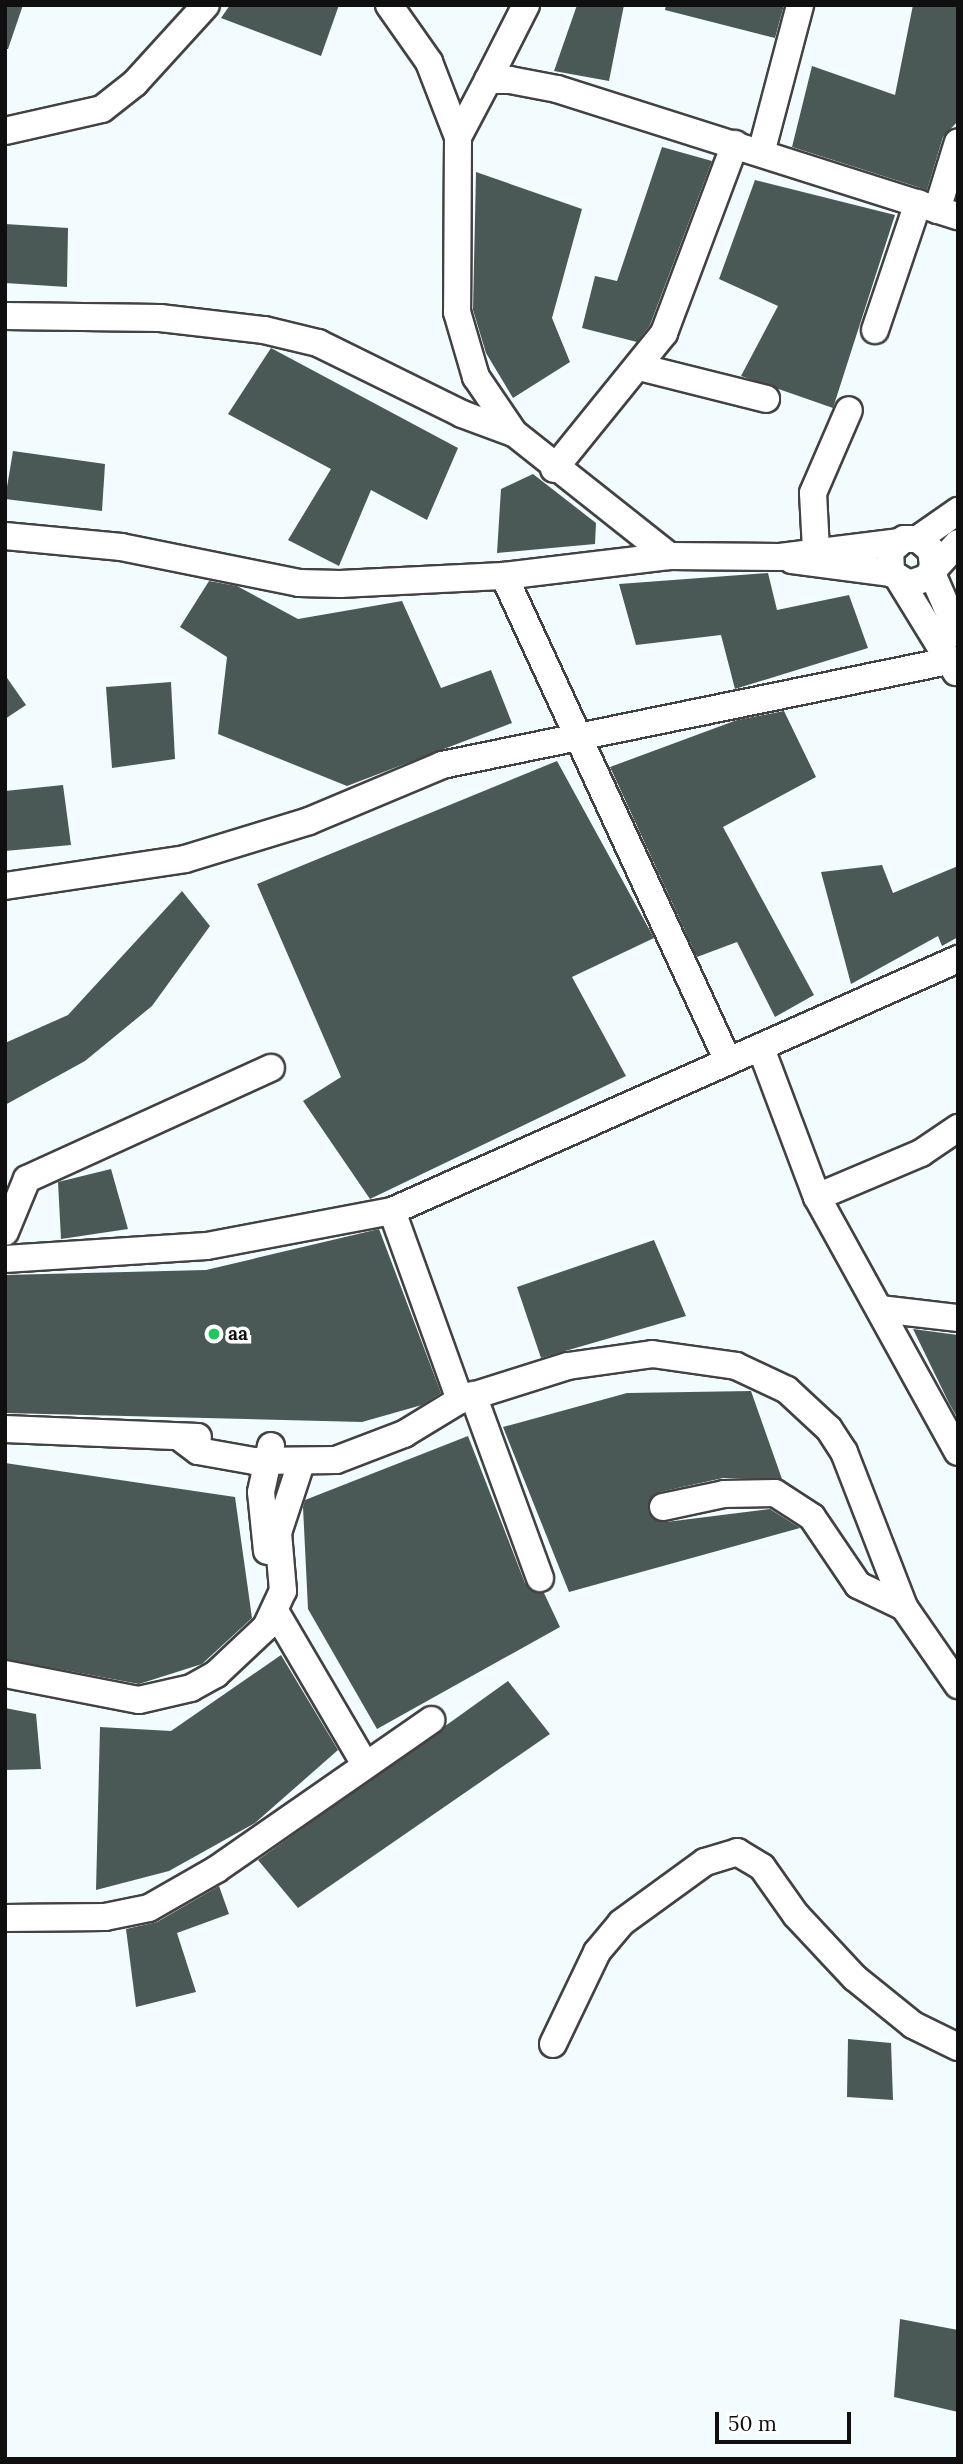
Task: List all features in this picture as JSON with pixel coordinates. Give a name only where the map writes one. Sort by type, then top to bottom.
[{"type":"street","points":[[5,131],[102,109],[135,83],[206,5]]},
{"type":"street","points":[[389,5],[429,62],[458,137],[457,312],[476,377],[513,433],[554,469],[669,556]]},
{"type":"street","points":[[458,137],[526,5]]},
{"type":"street","points":[[761,153],[800,5]]},
{"type":"street","points":[[488,80],[557,89],[938,210]]},
{"type":"street","points":[[875,330],[938,210],[958,142]]},
{"type":"street","points":[[554,469],[664,333],[735,144]]},
{"type":"street","points":[[5,316],[160,318],[264,330],[318,343],[513,433]]},
{"type":"street","points":[[639,367],[766,399]]},
{"type":"street","points":[[816,550],[813,493],[849,410]]},
{"type":"street","points":[[5,886],[185,859],[309,821],[442,765],[579,741],[834,680],[953,667],[896,577],[890,551],[958,510]]},
{"type":"street","points":[[5,536],[121,547],[299,583],[504,576],[669,556],[780,557],[918,583],[958,543]]},
{"type":"street","points":[[780,557],[816,550],[908,541],[930,550],[932,568],[958,633]]},
{"type":"street","points":[[504,576],[726,1058]]},
{"type":"street","points":[[5,1259],[207,1246],[392,1211],[726,1058],[762,1051],[958,959]]},
{"type":"street","points":[[762,1051],[817,1197],[958,1452]]},
{"type":"street","points":[[5,1232],[27,1179],[271,1068]]},
{"type":"street","points":[[817,1197],[921,1153],[958,1128]]},
{"type":"street","points":[[392,1211],[540,1578]]},
{"type":"street","points":[[880,1309],[958,1318]]},
{"type":"street","points":[[5,1429],[182,1439],[270,1454],[301,1463],[336,1460],[355,1450],[404,1434],[467,1397],[568,1366],[652,1354],[763,1376],[810,1408],[844,1452],[904,1607],[958,1685]]},
{"type":"street","points":[[270,1454],[338,1444],[355,1450]]},
{"type":"street","points":[[270,1454],[261,1508],[278,1603],[363,1763]]},
{"type":"street","points":[[5,1674],[98,1696],[163,1696],[191,1688],[238,1658],[278,1603],[278,1533],[301,1463]]},
{"type":"street","points":[[663,1507],[724,1494],[775,1493],[812,1517],[858,1585],[904,1607]]},
{"type":"street","points":[[5,1918],[105,1917],[149,1908],[217,1869],[363,1763],[431,1720]]},
{"type":"street","points":[[554,2044],[597,1952],[621,1923],[705,1862],[737,1852],[762,1867],[796,1914],[855,1978],[913,2025],[958,2047]]},
{"type":"building","points":[[5,5],[23,5],[8,49],[5,49]]},
{"type":"building","points":[[230,5],[339,5],[321,56],[221,18]]},
{"type":"building","points":[[577,5],[624,5],[609,81],[554,71]]},
{"type":"building","points":[[666,5],[784,5],[775,38],[665,10]]},
{"type":"building","points":[[913,5],[958,5],[958,121],[943,137],[927,190],[792,147],[812,66],[895,95]]},
{"type":"building","points":[[662,147],[712,161],[650,325],[637,342],[582,328],[595,276],[617,281]]},
{"type":"building","points":[[476,172],[582,209],[552,318],[570,362],[513,398],[486,353],[473,310]]},
{"type":"building","points":[[755,180],[895,215],[833,408],[741,376],[778,306],[719,279]]},
{"type":"building","points":[[5,224],[68,228],[67,287],[5,283]]},
{"type":"building","points":[[271,348],[458,448],[427,520],[371,490],[339,566],[288,540],[331,469],[228,414]]},
{"type":"building","points":[[13,451],[105,464],[102,511],[5,499]]},
{"type":"building","points":[[533,474],[596,523],[595,544],[497,553],[501,489]]},
{"type":"building","points":[[768,573],[777,610],[849,595],[868,648],[735,689],[721,635],[636,645],[619,584]]},
{"type":"building","points":[[209,581],[237,586],[298,619],[402,601],[441,688],[491,670],[512,723],[347,786],[218,734],[227,657],[180,627]]},
{"type":"building","points":[[5,675],[26,705],[5,719]]},
{"type":"building","points":[[171,682],[175,759],[112,768],[106,687]]},
{"type":"building","points":[[784,711],[816,777],[723,827],[814,995],[775,1017],[737,942],[697,957],[610,767],[737,720]]},
{"type":"building","points":[[557,761],[654,938],[572,977],[626,1076],[370,1199],[303,1101],[341,1077],[257,884]]},
{"type":"building","points":[[63,785],[71,845],[5,851],[5,791]]},
{"type":"building","points":[[882,865],[893,893],[958,866],[958,937],[942,946],[938,936],[851,984],[821,872]]},
{"type":"building","points":[[182,891],[210,926],[152,1006],[85,1061],[5,1105],[5,1043],[68,1015]]},
{"type":"building","points":[[111,1169],[128,1229],[61,1239],[58,1182]]},
{"type":"building","name":"aa","points":[[379,1229],[441,1393],[422,1405],[362,1422],[5,1413],[5,1275],[206,1270]]},
{"type":"building","points":[[654,1240],[686,1316],[541,1358],[517,1287]]},
{"type":"building","points":[[913,1329],[958,1335],[958,1419],[949,1403]]},
{"type":"building","points":[[751,1391],[782,1479],[723,1478],[660,1492],[648,1511],[666,1522],[770,1509],[800,1528],[569,1592],[503,1427],[627,1393]]},
{"type":"building","points":[[468,1436],[525,1583],[544,1593],[560,1627],[377,1729],[308,1609],[303,1507],[305,1500]]},
{"type":"building","points":[[5,1463],[235,1497],[252,1618],[202,1664],[139,1684],[5,1659]]},
{"type":"building","points":[[281,1655],[338,1750],[255,1823],[169,1871],[96,1890],[100,1727],[171,1731]]},
{"type":"building","points":[[508,1681],[550,1734],[298,1908],[258,1860]]},
{"type":"building","points":[[5,1708],[36,1714],[41,1769],[5,1770]]},
{"type":"building","points":[[219,1886],[229,1914],[177,1933],[196,1992],[136,2007],[126,1929],[157,1922]]},
{"type":"building","points":[[848,2039],[891,2043],[893,2100],[847,2097]]},
{"type":"building","points":[[900,2319],[958,2330],[958,2412],[894,2397]]},
{"type":"place","name":"aa","points":[[214,1334]]}]
